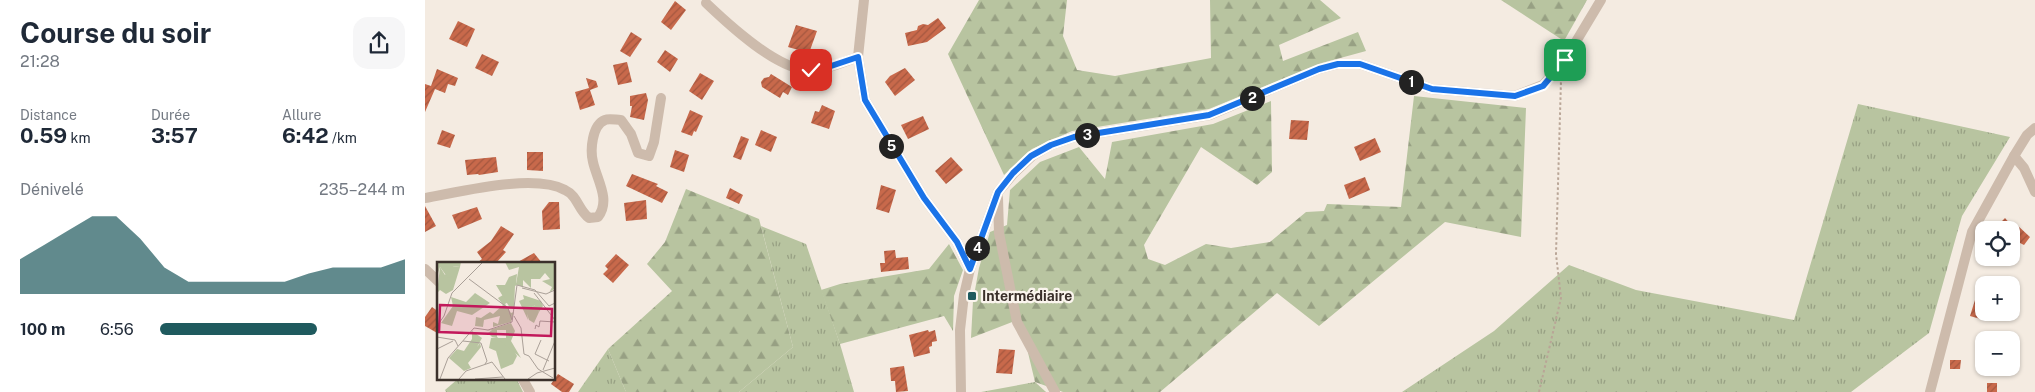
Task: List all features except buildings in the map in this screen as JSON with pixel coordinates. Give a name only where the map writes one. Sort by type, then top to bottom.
[{"type":"street","points":[[864,0],[858,57],[865,100],[924,198],[957,242],[970,269]]},
{"type":"street","points":[[961,392],[960,330],[964,295],[970,269],[998,192],[1013,173],[1031,156],[1051,145],[1074,137],[1209,115],[1319,69],[1338,64],[1360,64],[1432,89],[1515,96],[1543,86],[1561,64],[1601,0]]},
{"type":"street","points":[[706,3],[736,32],[758,48],[800,70],[822,69],[858,57]]},
{"type":"street","points":[[425,198],[519,183],[550,185],[564,189],[575,196],[583,213],[589,218],[598,217],[604,210],[603,192],[593,160],[592,144],[598,125],[606,119],[621,120],[631,134],[638,153],[649,156],[654,142],[661,98]]},
{"type":"street","points":[[1930,392],[1972,232],[2014,156],[2027,135],[2035,128]]},
{"type":"street","points":[[2014,156],[2024,168],[2035,192]]},
{"type":"street","points":[[998,192],[999,234],[1017,322],[1055,392]]},
{"type":"street","points":[[425,269],[437,280]]},
{"type":"street","points":[[523,380],[530,392]]},
{"type":"path","points":[[1539,392],[1561,298],[1556,254],[1561,64]]},
{"type":"green space","points":[[979,0],[1067,0],[1063,36],[1077,70],[1115,76],[1211,58],[1210,0],[1320,0],[1341,18],[1279,45],[1283,61],[1358,32],[1366,51],[1322,63],[1209,109],[1072,131],[1032,149],[1004,175],[948,54]]},
{"type":"green space","points":[[1501,0],[1587,0],[1564,41]]},
{"type":"green space","points":[[1414,96],[1526,108],[1521,237],[1445,222],[1319,326],[1277,293],[1160,392],[1063,392],[1035,382],[1020,319],[971,338],[973,301],[979,268],[990,232],[1007,225],[1010,190],[1040,162],[1079,147],[1105,179],[1112,142],[1213,124],[1271,101],[1272,172],[1257,185],[1201,147],[1144,245],[1148,259],[1165,265],[1206,244],[1231,248],[1270,242],[1306,212],[1324,211],[1327,204],[1401,207]]},
{"type":"green space","points":[[1858,104],[2010,137],[1962,216],[1929,333],[1851,392],[1402,392],[1494,331],[1569,265],[1636,290],[1794,320]]},
{"type":"green space","points":[[686,189],[759,219],[793,347],[739,392],[626,392],[608,349],[672,291],[647,264],[665,242]]},
{"type":"green space","points":[[761,226],[806,244],[854,392],[739,392],[793,347]]},
{"type":"green space","points":[[949,244],[963,270],[954,296],[953,331],[944,316],[840,344],[821,290],[840,284],[929,269]]},
{"type":"green space","points":[[608,349],[626,392],[578,392]]},
{"type":"green space","points":[[457,380],[517,380],[523,392],[446,392],[445,390]]},
{"type":"green space","points":[[1035,382],[1046,392],[981,392]]},
{"type":"place","name":"Intermédiaire","points":[[972,296]]},
{"type":"route","points":[[811,70],[822,69],[858,57],[865,100],[924,198],[957,242],[970,269],[998,192],[1013,173],[1031,156],[1051,145],[1074,137],[1209,115],[1319,69],[1338,64],[1360,64],[1432,89],[1515,96],[1543,86],[1565,60]]}]
